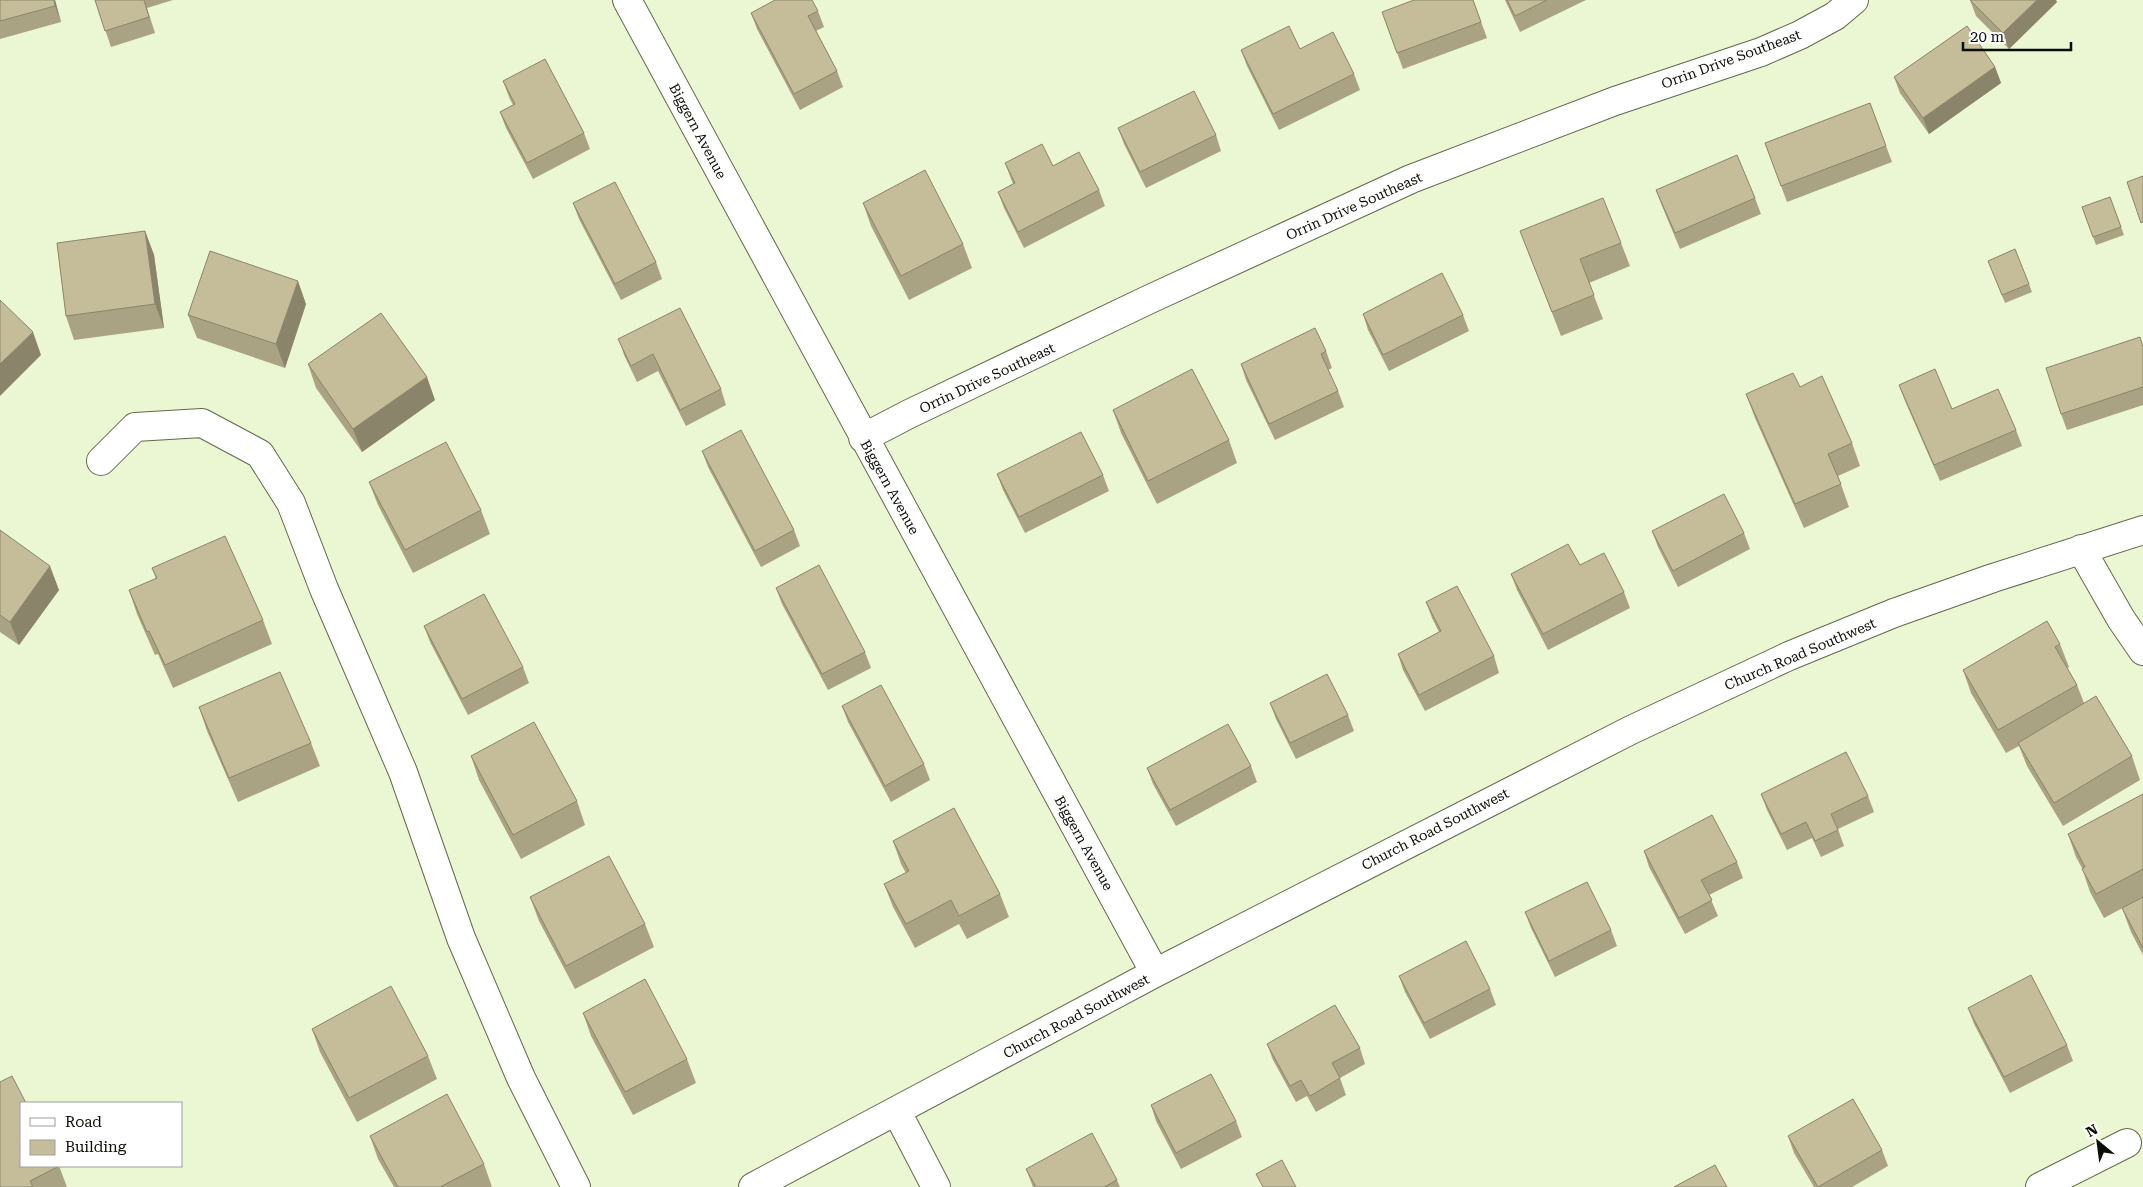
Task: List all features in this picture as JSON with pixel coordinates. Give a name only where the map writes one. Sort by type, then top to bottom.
[{"type":"street","name":"Biggern Avenue","points":[[627,0],[1155,973]]},
{"type":"street","name":"Orrin Drive Southeast","points":[[863,438],[909,414],[1150,299],[1411,179],[1615,101],[1761,52],[1800,35],[1835,16],[1854,0]]},
{"type":"street","points":[[101,461],[135,427],[202,423],[260,454],[291,503],[324,589],[403,772],[461,938],[521,1078],[576,1187]]},
{"type":"street","name":"Church Road Southwest","points":[[753,1187],[1155,973],[1623,734],[1780,660],[1894,613],[1993,578],[2143,530]]},
{"type":"street","points":[[2081,549],[2121,619],[2143,651]]},
{"type":"street","points":[[897,1112],[936,1187]]},
{"type":"street","points":[[2040,1187],[2126,1143]]},
{"type":"building","points":[[0,0],[54,0],[55,6],[0,21]]},
{"type":"building","points":[[95,0],[144,0],[149,17],[105,31]]},
{"type":"building","points":[[775,0],[812,0],[818,11],[808,16],[837,71],[794,94],[751,13]]},
{"type":"building","points":[[1414,0],[1473,0],[1481,22],[1397,53],[1382,12]]},
{"type":"building","points":[[1507,0],[1547,0],[1515,16]]},
{"type":"building","points":[[1970,0],[2037,0],[2003,33]]},
{"type":"building","points":[[1289,26],[1300,49],[1333,32],[1354,74],[1273,114],[1241,50]]},
{"type":"building","points":[[1967,26],[1995,67],[1923,118],[1894,77]]},
{"type":"building","points":[[545,59],[584,133],[527,163],[500,112],[515,104],[503,81]]},
{"type":"building","points":[[1194,91],[1216,135],[1140,172],[1118,128]]},
{"type":"building","points":[[1870,103],[1886,146],[1781,186],[1765,143]]},
{"type":"building","points":[[1042,144],[1053,166],[1079,152],[1099,190],[1018,232],[998,192],[1015,183],[1005,163]]},
{"type":"building","points":[[1737,155],[1755,198],[1675,233],[1656,190]]},
{"type":"building","points":[[925,170],[963,244],[901,276],[863,203]]},
{"type":"building","points":[[2143,176],[2143,222],[2141,223],[2127,182]]},
{"type":"building","points":[[615,182],[656,262],[615,284],[573,203]]},
{"type":"building","points":[[2110,197],[2121,227],[2093,237],[2082,207]]},
{"type":"building","points":[[1603,198],[1621,243],[1580,259],[1594,295],[1552,312],[1520,231]]},
{"type":"building","points":[[145,231],[155,304],[66,316],[57,243]]},
{"type":"building","points":[[2015,249],[2029,284],[2002,295],[1988,261]]},
{"type":"building","points":[[210,251],[298,281],[276,344],[188,315]]},
{"type":"building","points":[[1442,273],[1463,315],[1383,355],[1363,314]]},
{"type":"building","points":[[0,300],[33,332],[0,364]]},
{"type":"building","points":[[680,308],[721,389],[680,410],[653,354],[631,366],[618,339]]},
{"type":"building","points":[[381,313],[427,377],[353,429],[308,364]]},
{"type":"building","points":[[1315,328],[1326,351],[1321,354],[1338,391],[1269,424],[1241,364]]},
{"type":"building","points":[[2140,337],[2143,347],[2143,387],[2061,414],[2046,368]]},
{"type":"building","points":[[1192,369],[1229,440],[1148,481],[1113,410]]},
{"type":"building","points":[[1935,369],[1952,409],[1998,389],[2016,430],[1934,465],[1899,385]]},
{"type":"building","points":[[1793,373],[1800,387],[1822,376],[1852,443],[1828,454],[1841,484],[1795,504],[1746,394]]},
{"type":"building","points":[[741,430],[794,530],[755,551],[702,451]]},
{"type":"building","points":[[1081,432],[1103,475],[1019,517],[997,474]]},
{"type":"building","points":[[446,442],[481,510],[405,550],[369,482]]},
{"type":"building","points":[[1724,494],[1744,533],[1673,571],[1652,531]]},
{"type":"building","points":[[0,530],[50,566],[10,622],[0,615]]},
{"type":"building","points":[[225,536],[263,620],[165,665],[149,631],[147,632],[129,590],[157,578],[152,568]]},
{"type":"building","points":[[1568,544],[1580,565],[1604,553],[1624,592],[1543,634],[1511,574]]},
{"type":"building","points":[[819,565],[865,652],[822,674],[776,588]]},
{"type":"building","points":[[1457,586],[1494,656],[1419,695],[1398,654],[1441,631],[1426,602]]},
{"type":"building","points":[[484,594],[523,667],[462,699],[424,626]]},
{"type":"building","points":[[2047,621],[2060,644],[2055,647],[2077,685],[1998,730],[1963,670]]},
{"type":"building","points":[[280,672],[311,743],[229,778],[199,707]]},
{"type":"building","points":[[1327,674],[1348,715],[1290,743],[1270,703]]},
{"type":"building","points":[[881,685],[924,764],[885,786],[842,706]]},
{"type":"building","points":[[2096,696],[2132,756],[2054,803],[2018,743]]},
{"type":"building","points":[[534,722],[577,801],[513,835],[471,756]]},
{"type":"building","points":[[1228,724],[1251,766],[1170,810],[1147,768]]},
{"type":"building","points":[[1846,752],[1868,796],[1831,814],[1838,830],[1815,841],[1806,822],[1781,834],[1761,794]]},
{"type":"building","points":[[2143,794],[2143,869],[2096,894],[2082,869],[2085,867],[2068,834]]},
{"type":"building","points":[[954,808],[1000,894],[959,916],[951,900],[906,924],[884,884],[909,871],[893,841]]},
{"type":"building","points":[[1712,815],[1737,862],[1701,880],[1712,900],[1679,918],[1644,851]]},
{"type":"building","points":[[609,856],[645,924],[566,966],[530,897]]},
{"type":"building","points":[[1587,882],[1611,930],[1549,961],[1525,912]]},
{"type":"building","points":[[2143,897],[2143,948],[2122,908]]},
{"type":"building","points":[[1466,941],[1490,989],[1424,1023],[1399,976]]},
{"type":"building","points":[[2031,975],[2067,1045],[2004,1077],[1968,1008]]},
{"type":"building","points":[[645,979],[687,1059],[625,1092],[583,1013]]},
{"type":"building","points":[[391,986],[428,1056],[349,1098],[312,1029]]},
{"type":"building","points":[[1335,1005],[1360,1048],[1332,1063],[1340,1078],[1310,1096],[1301,1080],[1290,1086],[1267,1044]]},
{"type":"building","points":[[1211,1074],[1236,1121],[1176,1153],[1151,1105]]},
{"type":"building","points":[[12,1076],[25,1102],[20,1102],[20,1167],[57,1167],[30,1181],[33,1187],[0,1187],[0,1082]]},
{"type":"building","points":[[447,1094],[484,1164],[440,1187],[398,1187],[370,1136]]},
{"type":"building","points":[[1853,1099],[1882,1150],[1818,1187],[1788,1136]]},
{"type":"building","points":[[1092,1133],[1117,1180],[1104,1187],[1036,1187],[1026,1169]]},
{"type":"building","points":[[1282,1160],[1296,1187],[1263,1187],[1256,1174]]},
{"type":"building","points":[[1715,1165],[1727,1187],[1674,1187]]}]
